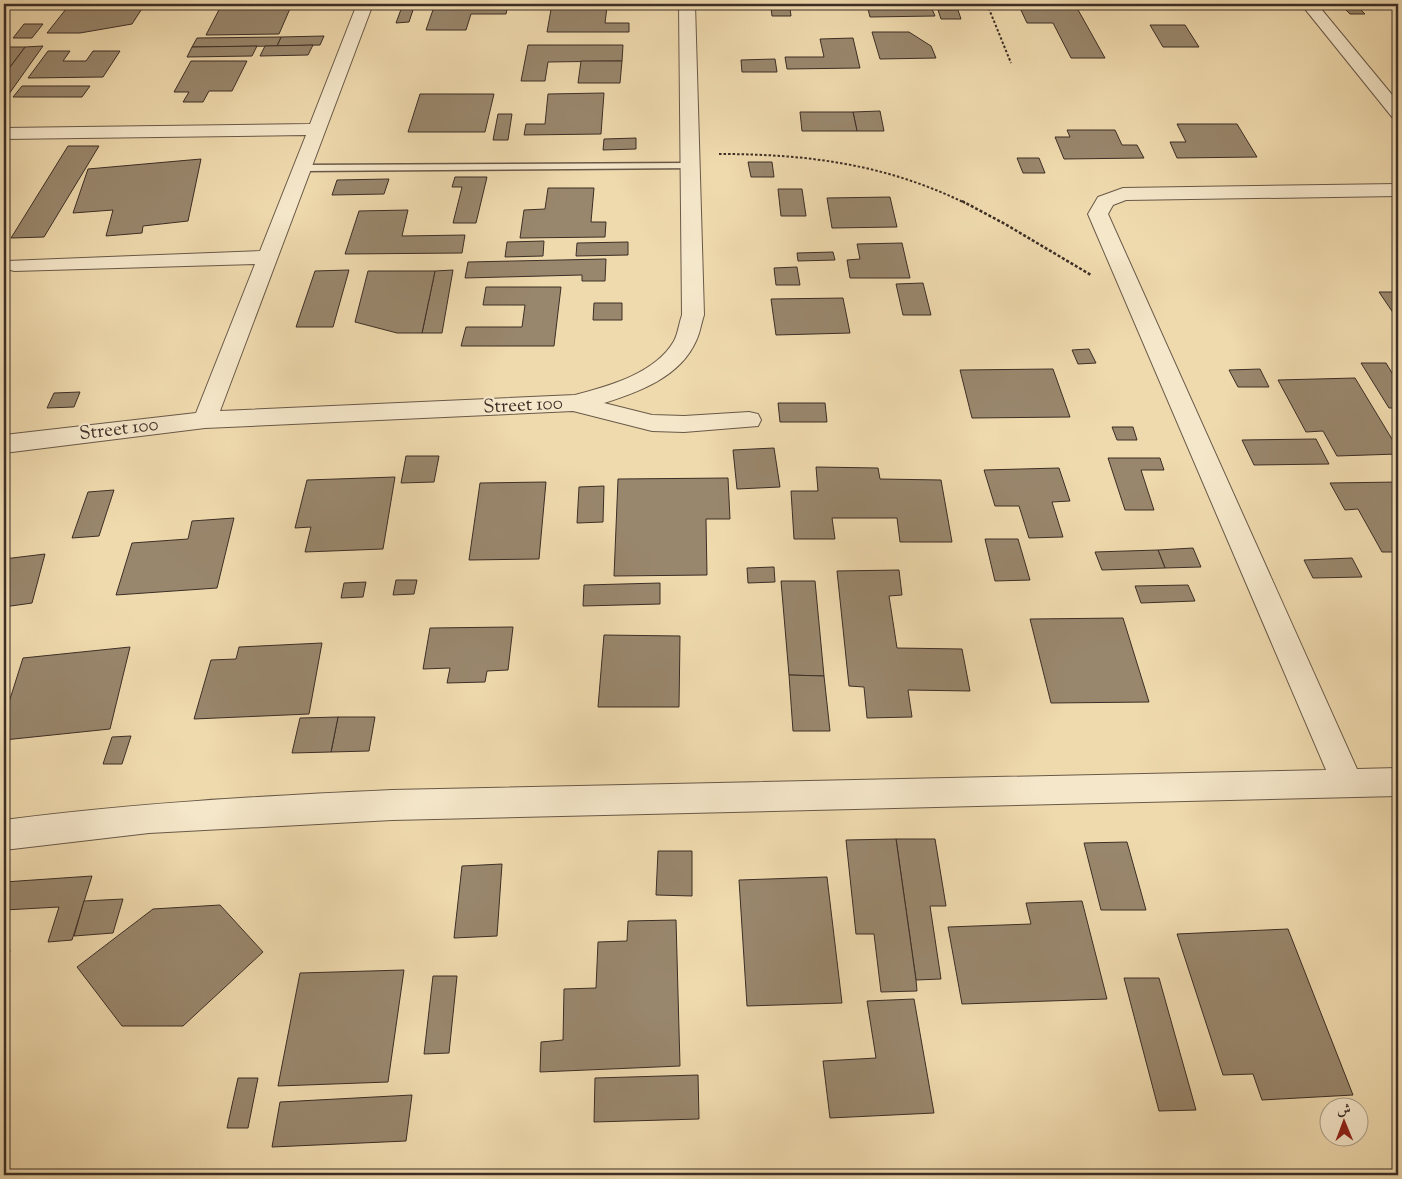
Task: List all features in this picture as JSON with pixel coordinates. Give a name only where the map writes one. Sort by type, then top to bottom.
[{"type":"street","points":[[205,420],[365,4]]},
{"type":"street","name":"Street 100","points":[[4,444],[205,420],[575,403],[621,391],[658,371],[684,345],[693,315],[687,4]]},
{"type":"street","points":[[1309,4],[1398,113]]},
{"type":"street","points":[[4,133],[317,129]]},
{"type":"street","points":[[1347,782],[1098,214],[1105,201],[1123,194],[1398,190]]},
{"type":"street","points":[[14,264],[268,257]]},
{"type":"street","points":[[575,403],[652,423],[684,424],[749,420]]},
{"type":"street","points":[[4,835],[56,827],[227,811],[382,805],[1398,782]]},
{"type":"lane","points":[[302,168],[691,160]]},
{"type":"path","points":[[987,4],[1011,63]]},
{"type":"path","points":[[691,160],[791,155],[846,164],[913,182],[976,208],[1136,302]]},
{"type":"building","points":[[70,4],[145,4],[132,24],[80,33],[47,33]]},
{"type":"building","points":[[222,4],[292,4],[279,34],[206,35]]},
{"type":"building","points":[[403,4],[415,4],[409,22],[396,23]]},
{"type":"building","points":[[435,4],[508,4],[506,14],[471,14],[466,30],[426,30]]},
{"type":"building","points":[[552,4],[630,4],[629,7],[607,7],[605,23],[629,23],[629,32],[547,32]]},
{"type":"building","points":[[764,4],[803,4],[803,8],[764,8]]},
{"type":"building","points":[[1340,4],[1355,4],[1365,14],[1350,14]]},
{"type":"building","points":[[1362,4],[1398,4],[1398,9],[1366,9]]},
{"type":"building","points":[[771,8],[790,8],[791,16],[772,16]]},
{"type":"building","points":[[1020,8],[1077,8],[1105,58],[1071,58],[1053,23],[1027,23]]},
{"type":"building","points":[[868,9],[932,9],[935,16],[870,17]]},
{"type":"building","points":[[938,10],[958,10],[961,19],[941,19]]},
{"type":"building","points":[[24,24],[43,24],[32,38],[13,38]]},
{"type":"building","points":[[1150,25],[1185,25],[1199,47],[1163,47]]},
{"type":"building","points":[[872,32],[909,32],[931,46],[936,58],[880,59]]},
{"type":"building","points":[[324,36],[320,45],[277,46],[281,37]]},
{"type":"building","points":[[281,37],[277,46],[192,47],[197,38]]},
{"type":"building","points":[[853,38],[860,68],[787,69],[785,57],[824,57],[820,39]]},
{"type":"building","points":[[313,45],[308,55],[260,56],[265,46]]},
{"type":"building","points":[[528,45],[623,45],[622,61],[548,62],[545,81],[521,81]]},
{"type":"building","points":[[43,46],[4,101],[4,75],[25,47]]},
{"type":"building","points":[[257,46],[252,56],[187,57],[192,47]]},
{"type":"building","points":[[6,47],[25,47],[4,75],[4,49]]},
{"type":"building","points":[[48,51],[70,51],[63,61],[86,61],[93,51],[120,51],[103,77],[28,78]]},
{"type":"building","points":[[775,59],[777,72],[742,72],[741,60]]},
{"type":"building","points":[[191,61],[247,61],[232,91],[209,91],[203,102],[183,102],[189,92],[174,92]]},
{"type":"building","points":[[581,61],[622,61],[620,83],[578,83]]},
{"type":"building","points":[[22,86],[90,86],[82,97],[13,97]]},
{"type":"building","points":[[604,93],[601,134],[524,135],[526,124],[545,124],[548,94]]},
{"type":"building","points":[[420,94],[494,94],[485,132],[408,132]]},
{"type":"building","points":[[880,111],[884,131],[857,131],[853,112]]},
{"type":"building","points":[[800,112],[853,112],[857,131],[802,131]]},
{"type":"building","points":[[498,114],[512,114],[508,140],[493,140]]},
{"type":"building","points":[[1177,124],[1237,124],[1257,157],[1177,158],[1170,142],[1186,142]]},
{"type":"building","points":[[1067,130],[1115,130],[1122,145],[1137,145],[1144,158],[1064,159],[1055,137],[1070,137]]},
{"type":"building","points":[[636,138],[636,149],[603,150],[604,139]]},
{"type":"building","points":[[68,146],[99,146],[44,237],[11,238]]},
{"type":"building","points":[[1017,158],[1039,158],[1045,173],[1023,173]]},
{"type":"building","points":[[201,159],[188,221],[143,226],[142,233],[106,236],[113,210],[73,213],[88,169]]},
{"type":"building","points":[[748,162],[772,162],[774,177],[751,177]]},
{"type":"building","points":[[455,177],[487,177],[476,223],[453,223],[462,187],[452,187]]},
{"type":"building","points":[[389,179],[384,194],[332,195],[337,180]]},
{"type":"building","points":[[548,188],[594,188],[591,222],[606,222],[605,237],[520,238],[524,210],[545,209]]},
{"type":"building","points":[[778,189],[802,189],[806,216],[781,216]]},
{"type":"building","points":[[890,197],[897,227],[832,228],[827,198]]},
{"type":"building","points":[[408,210],[402,236],[465,235],[462,253],[345,254],[359,211]]},
{"type":"building","points":[[544,241],[543,256],[505,257],[507,242]]},
{"type":"building","points":[[628,242],[628,255],[576,256],[577,243]]},
{"type":"building","points":[[902,243],[910,278],[850,278],[847,260],[860,259],[857,244]]},
{"type":"building","points":[[833,252],[835,260],[798,261],[797,253]]},
{"type":"building","points":[[606,259],[605,281],[582,281],[582,275],[465,278],[468,262]]},
{"type":"building","points":[[797,267],[800,285],[776,285],[774,268]]},
{"type":"building","points":[[349,270],[333,327],[296,327],[315,271]]},
{"type":"building","points":[[453,270],[442,333],[422,333],[435,271]]},
{"type":"building","points":[[368,271],[435,271],[422,333],[397,333],[355,322]]},
{"type":"building","points":[[923,283],[931,315],[903,315],[896,284]]},
{"type":"building","points":[[486,287],[561,287],[554,346],[461,346],[466,327],[522,327],[525,305],[483,305]]},
{"type":"building","points":[[1379,292],[1398,292],[1398,320]]},
{"type":"building","points":[[843,298],[850,333],[776,335],[771,299]]},
{"type":"building","points":[[594,303],[622,303],[622,320],[593,320]]},
{"type":"building","points":[[1089,349],[1096,363],[1078,364],[1072,350]]},
{"type":"building","points":[[1361,363],[1386,363],[1398,383],[1398,408],[1389,408]]},
{"type":"building","points":[[1053,369],[1070,417],[972,418],[960,370]]},
{"type":"building","points":[[1260,369],[1269,387],[1238,387],[1229,370]]},
{"type":"building","points":[[1355,378],[1398,449],[1398,454],[1337,456],[1323,431],[1306,432],[1278,380]]},
{"type":"building","points":[[80,392],[74,407],[47,408],[54,393]]},
{"type":"building","points":[[778,403],[825,403],[827,422],[780,422]]},
{"type":"building","points":[[1112,427],[1133,427],[1137,440],[1117,440]]},
{"type":"building","points":[[1316,439],[1329,464],[1254,465],[1242,440]]},
{"type":"building","points":[[774,448],[780,487],[737,489],[733,450]]},
{"type":"building","points":[[406,456],[439,456],[434,482],[401,483]]},
{"type":"building","points":[[1108,458],[1160,458],[1164,470],[1141,470],[1154,510],[1125,510]]},
{"type":"building","points":[[816,467],[878,468],[880,479],[941,480],[952,542],[900,542],[897,518],[832,518],[835,539],[794,539],[791,491],[818,491]]},
{"type":"building","points":[[1059,468],[1070,501],[1052,502],[1063,537],[1029,538],[1019,506],[995,506],[984,470]]},
{"type":"building","points":[[395,477],[383,549],[305,552],[311,527],[295,528],[307,480]]},
{"type":"building","points":[[728,478],[730,519],[706,519],[707,575],[614,576],[618,479]]},
{"type":"building","points":[[546,482],[539,559],[469,560],[480,483]]},
{"type":"building","points":[[1398,482],[1398,552],[1382,552],[1358,509],[1345,510],[1330,483]]},
{"type":"building","points":[[604,486],[603,522],[577,523],[579,487]]},
{"type":"building","points":[[114,490],[99,536],[72,538],[88,492]]},
{"type":"building","points":[[234,518],[217,588],[116,595],[132,543],[188,539],[192,521]]},
{"type":"building","points":[[985,539],[1018,539],[1030,580],[995,581]]},
{"type":"building","points":[[1193,548],[1201,567],[1165,568],[1158,550]]},
{"type":"building","points":[[1158,550],[1165,568],[1102,570],[1095,552]]},
{"type":"building","points":[[45,554],[32,603],[4,607],[4,559]]},
{"type":"building","points":[[1352,558],[1362,577],[1313,578],[1304,560]]},
{"type":"building","points":[[774,567],[775,582],[748,583],[747,568]]},
{"type":"building","points":[[899,570],[902,595],[889,596],[897,648],[962,649],[970,691],[908,690],[912,717],[867,718],[864,687],[849,686],[837,571]]},
{"type":"building","points":[[396,580],[417,580],[414,594],[393,595]]},
{"type":"building","points":[[781,581],[815,581],[824,676],[789,675]]},
{"type":"building","points":[[366,582],[363,597],[341,598],[344,583]]},
{"type":"building","points":[[660,583],[660,604],[583,606],[584,585]]},
{"type":"building","points":[[1188,585],[1195,601],[1141,603],[1135,586]]},
{"type":"building","points":[[1123,618],[1149,702],[1051,703],[1030,619]]},
{"type":"building","points":[[513,627],[508,670],[487,671],[485,682],[447,683],[450,668],[423,669],[430,628]]},
{"type":"building","points":[[604,635],[680,636],[679,707],[598,707]]},
{"type":"building","points":[[322,643],[309,714],[194,719],[211,660],[236,659],[239,647]]},
{"type":"building","points":[[130,647],[110,729],[4,740],[4,718],[23,658]]},
{"type":"building","points":[[789,675],[824,676],[830,731],[793,731]]},
{"type":"building","points":[[338,717],[375,717],[369,751],[331,752]]},
{"type":"building","points":[[338,717],[331,752],[292,753],[300,718]]},
{"type":"building","points":[[131,736],[122,764],[103,764],[112,737]]},
{"type":"building","points":[[896,839],[935,839],[946,906],[930,906],[941,979],[916,980]]},
{"type":"building","points":[[896,839],[917,991],[881,992],[874,934],[856,934],[846,840]]},
{"type":"building","points":[[1127,842],[1146,910],[1101,910],[1084,843]]},
{"type":"building","points":[[658,851],[692,851],[692,896],[656,895]]},
{"type":"building","points":[[502,864],[497,936],[454,938],[462,866]]},
{"type":"building","points":[[92,876],[72,940],[48,942],[59,907],[4,910],[4,882]]},
{"type":"building","points":[[827,877],[842,1003],[747,1006],[739,880]]},
{"type":"building","points":[[123,899],[113,933],[74,936],[84,901]]},
{"type":"building","points":[[1082,901],[1107,999],[962,1004],[948,927],[1031,924],[1026,903]]},
{"type":"building","points":[[220,905],[263,952],[183,1026],[122,1026],[77,967],[153,909]]},
{"type":"building","points":[[676,920],[680,1066],[540,1072],[541,1042],[563,1040],[564,989],[596,988],[598,942],[627,941],[628,921]]},
{"type":"building","points":[[1288,929],[1353,1095],[1262,1100],[1253,1074],[1223,1075],[1177,934]]},
{"type":"building","points":[[10,950],[4,978],[4,951]]},
{"type":"building","points":[[404,970],[388,1082],[278,1086],[300,973]]},
{"type":"building","points":[[433,976],[457,976],[449,1053],[424,1054]]},
{"type":"building","points":[[1124,978],[1159,978],[1196,1110],[1159,1111]]},
{"type":"building","points":[[914,999],[934,1113],[830,1118],[823,1061],[876,1058],[867,1001]]},
{"type":"building","points":[[698,1075],[699,1119],[594,1122],[595,1078]]},
{"type":"building","points":[[238,1078],[258,1078],[248,1128],[227,1128]]},
{"type":"building","points":[[412,1095],[406,1141],[272,1147],[280,1102]]}]
